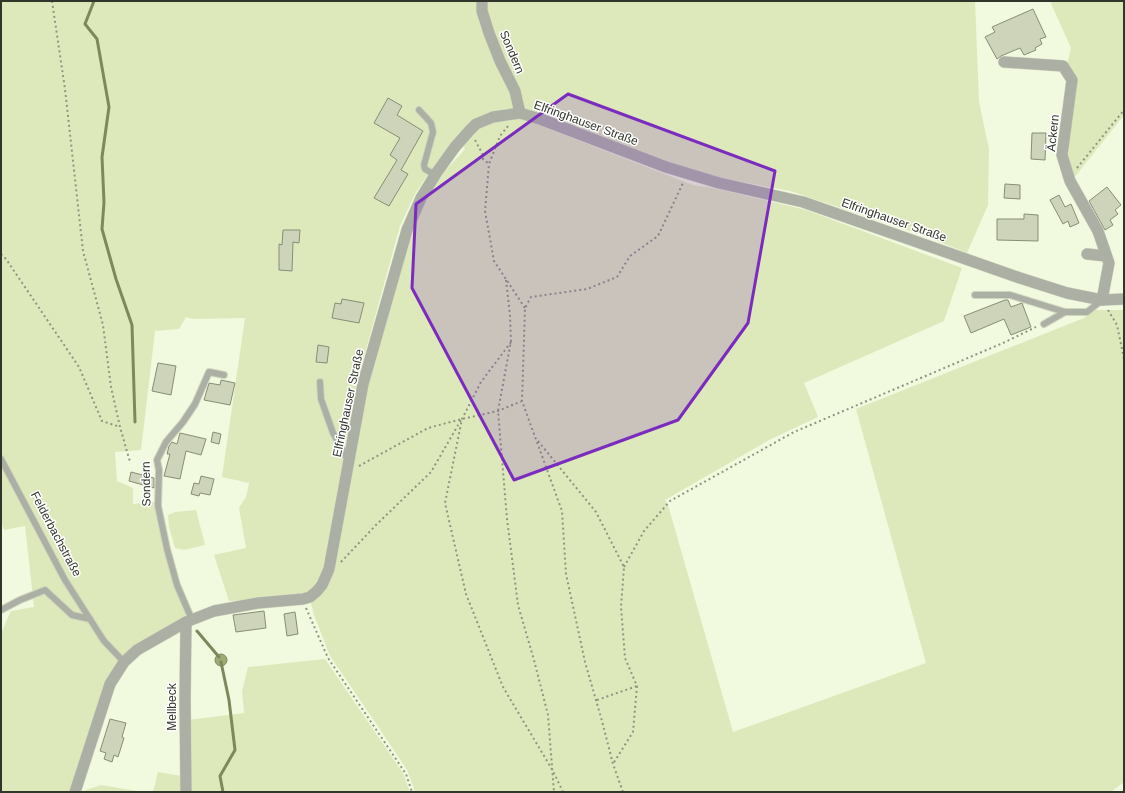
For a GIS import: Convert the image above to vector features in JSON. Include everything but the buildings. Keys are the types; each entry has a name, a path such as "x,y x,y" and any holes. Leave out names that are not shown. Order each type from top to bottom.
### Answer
{"street":[{"name":"Sondern","path":"482,1 482,11 489,33 500,61 515,91 520,113"},
{"name":"Äckern","path":"1004,62 1063,66 1072,80 1062,155 1069,178 1098,231 1109,263 1102,300"},
{"name":"Elfringhauser Straße","path":"191,620 232,607 303,599 310,597 322,584 329,569 363,384 407,230 421,198 435,175 455,147 470,130 484,120 493,117 520,113 540,119 666,168 803,202 1067,293 1102,300 1124,299"},
{"path":"1087,254 1106,256"},
{"path":"75,792 110,684 124,662 136,650 191,620"},
{"name":"Mellbeck","path":"186,792 185,699 191,620"}],"lane":[{"path":"419,110 431,122 433,132 424,165 425,168 435,175"},
{"path":"975,295 1010,295 1065,312 1087,312 1102,300"},
{"path":"1044,324 1065,312"},
{"name":"Sondern","path":"191,620 177,585 158,506 159,470 157,460 166,442 183,422 195,404 208,372 224,375"},
{"path":"320,382 321,399 333,433 348,467"},
{"name":"Felderbachstraße","path":"1,459 65,580 104,641 124,662"},
{"path":"1,610 20,600 45,590 72,615 90,619"}],"path":[{"path":"52,1 65,89 83,251 103,325 111,386 120,427 130,462"},
{"path":"1069,178 1124,110"},
{"path":"520,113 500,136 489,164 486,211 494,261 525,308"},
{"path":"470,130 483,155 483,159 489,164"},
{"path":"623,792 613,764 585,662 566,574 562,511 522,401 525,308 531,297 587,289 617,277 630,256 658,236 687,174"},
{"path":"1,254 79,367 102,421 120,427"},
{"path":"506,280 511,341 498,411 507,520 518,605 548,715 554,792"},
{"path":"1102,300 1117,325 1124,359"},
{"path":"613,764 633,732 637,686 626,658 621,608 624,567 644,531 670,500 794,432 1044,324"},
{"path":"329,569 344,561 376,525 431,472 462,419 481,382 511,341"},
{"path":"348,467 428,428 498,411 522,401"},
{"path":"462,419 445,503 466,594 503,687 553,771 563,792"},
{"path":"536,438 596,512 624,567"},
{"path":"303,599 328,658 406,774 412,792"},
{"path":"596,700 637,686"}],"highlighted area":[{"path":"568,94 775,171 748,323 678,420 514,480 412,288 416,204"}],"shaded area":[{"path":"1,1 975,1 979,102 989,149 988,205 967,253 922,235 790,191 692,171 574,126 521,118 693,185 713,188 806,210 962,268 944,321 804,383 818,417 769,440 665,500 668,505 733,732 926,663 856,409 1084,318 1092,310 1124,310 1124,782 1111,792 415,792 407,770 330,656 314,615 311,603 318,596 367,385 411,230 425,202 445,171 465,149 458,139 433,167 415,194 400,226 362,364 325,565 319,582 312,590 295,597 229,601 214,555 246,548 239,508 246,497 249,483 222,477 245,318 192,319 186,317 179,329 155,331 141,450 115,452 117,481 133,488 133,504 155,502 164,548 185,611 186,619 142,643 121,657 107,641 67,580 1,453"},
{"path":"1050,1 1124,1 1124,115 1073,179 1068,155 1075,82 1067,65 1071,48"},
{"path":"1,466 64,582 119,661 75,781 69,792 2,792 1,633 11,611 34,607 25,526 4,530 1,520"},
{"path":"196,510 205,545 184,550 175,548 169,527 168,515 175,512"},
{"path":"223,654 226,655 226,665 219,666 216,665 215,658 216,655"},
{"path":"325,659 403,773 410,792 189,792 188,720 244,713 242,691 248,667"},
{"path":"158,772 182,776 182,792 153,792"},
{"path":"101,785 143,792 80,792"}],"waterway":[{"path":"94,1 85,24 97,39 109,107 102,157 104,202 102,229 116,279 132,325 135,422"},
{"path":"197,631 219,657"},
{"path":"221,662 229,700 235,750 220,776 223,792"}]}
